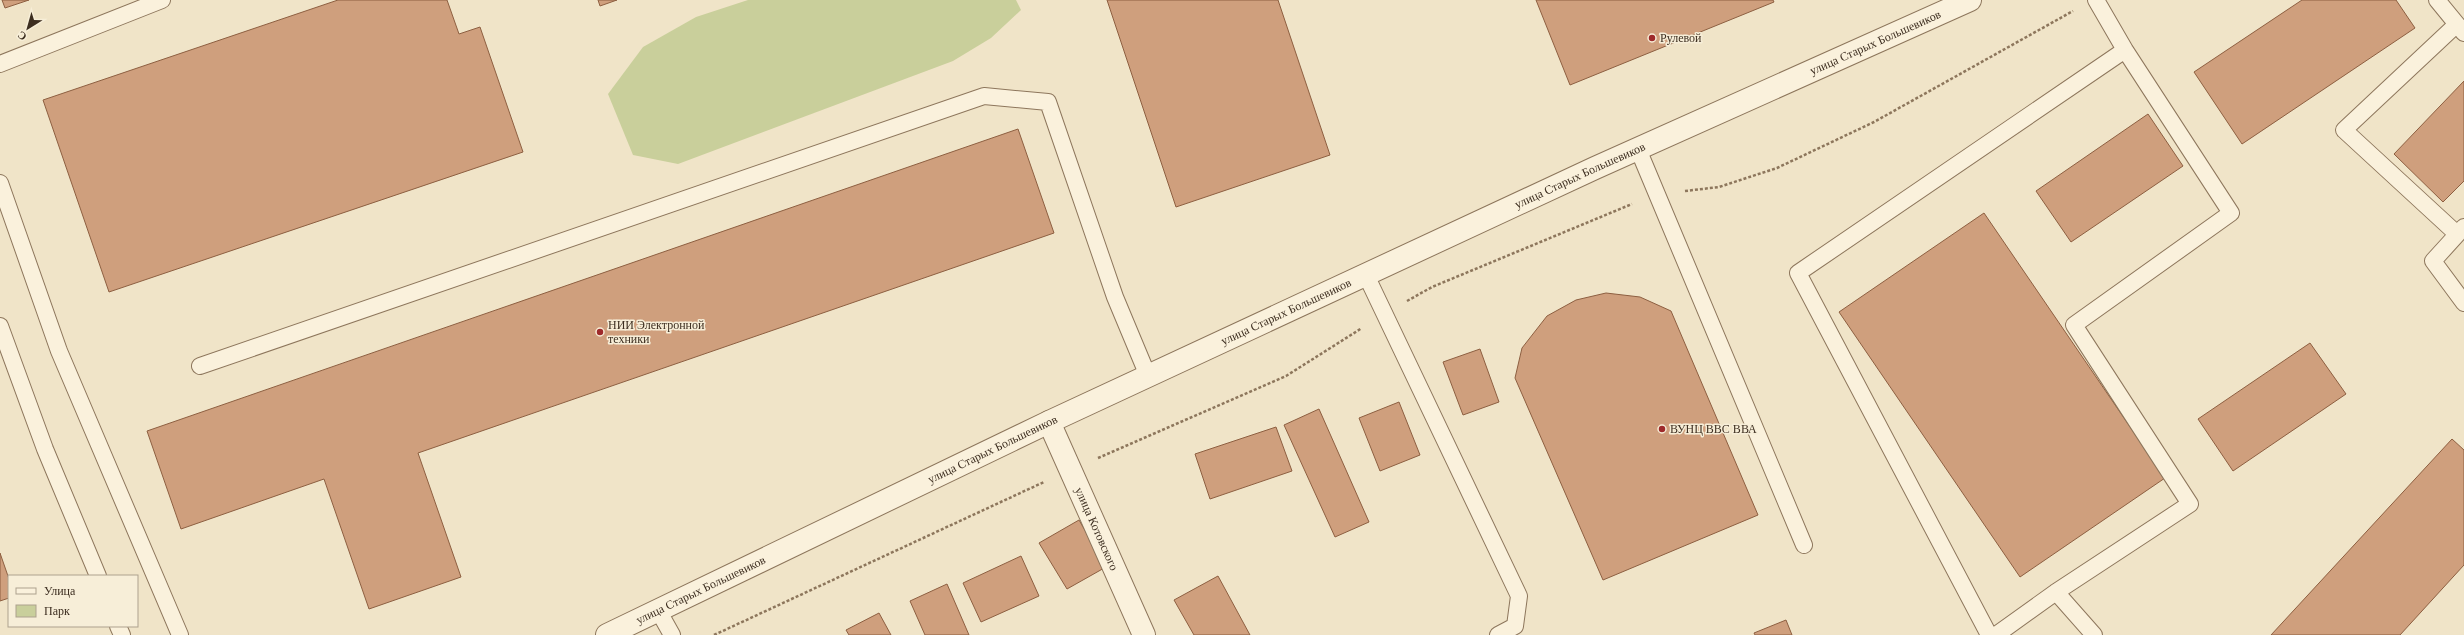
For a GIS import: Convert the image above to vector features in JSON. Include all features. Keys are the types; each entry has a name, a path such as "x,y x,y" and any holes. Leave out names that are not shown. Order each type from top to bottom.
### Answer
{"street":[{"name":"улица Старых Большевиков","path":"607,635 1049,422 1638,149 1970,0"},
{"name":"улица Котовского","path":"1049,422 1144,635"}],"lane":[{"path":"0,64 162,0"},
{"path":"1996,635 2056,592 2190,504 2074,325 2232,213 2125,50 2096,0"},
{"path":"2437,0 2460,29 2344,130 2461,230 2433,261 2464,303"},
{"path":"1989,635 1798,273 2125,50"},
{"path":"200,366 984,96 1048,102 1115,297 1148,376"},
{"path":"1638,149 1804,545"},
{"path":"0,183 59,351 180,635"},
{"path":"1366,275 1519,596 1515,626 1498,635"},
{"path":"0,326 45,449 98,575"},
{"path":"2056,592 2094,635"},
{"path":"658,610 672,635"}],"green space":[{"path":"748,0 1016,0 1021,10 991,38 953,61 678,164 633,155 608,94 643,47 696,17"}],"building":[{"path":"2,0 29,0 5,8"},
{"path":"338,0 447,0 459,34 480,27 523,152 109,292 43,100"},
{"path":"598,0 617,0 600,6"},
{"path":"1107,0 1278,0 1330,155 1176,207"},
{"path":"1536,0 1773,0 1774,2 1570,85"},
{"path":"2302,0 2396,0 2415,28 2242,144 2194,72"},
{"path":"2464,81 2464,181 2443,202 2394,154"},
{"path":"2148,114 2183,166 2071,242 2036,191"},
{"name":"НИИ Электронной техники","path":"1018,129 1054,233 418,453 461,577 369,609 324,479 181,529 147,431"},
{"path":"1984,213 2165,478 2020,577 1839,312"},
{"path":"1606,293 1640,297 1671,311 1758,515 1603,580 1515,378 1522,348 1547,316 1576,300"},
{"path":"2310,343 2346,394 2233,471 2198,419"},
{"path":"1480,349 1499,402 1463,415 1443,362"},
{"path":"1399,402 1420,455 1380,471 1359,418"},
{"path":"1319,409 1369,522 1335,537 1284,425"},
{"path":"1276,427 1292,471 1210,499 1195,454"},
{"path":"2452,439 2464,450 2464,565 2400,635 2271,635"},
{"path":"1079,520 1106,567 1067,589 1039,543"},
{"path":"0,553 8,576 8,598 0,601"},
{"path":"1021,556 1039,596 981,622 963,583"},
{"path":"1218,576 1250,635 1194,635 1174,600"},
{"path":"947,584 969,635 925,635 910,601"},
{"path":"879,613 891,635 849,635 846,630"},
{"path":"1786,620 1792,635 1755,635 1754,633"}],"place":[{"name":"Рулевой","path":"1652,38"},
{"name":"НИИ Электронной техники","path":"600,332"},
{"name":"ВУНЦ ВВС ВВА","path":"1662,429"}]}
